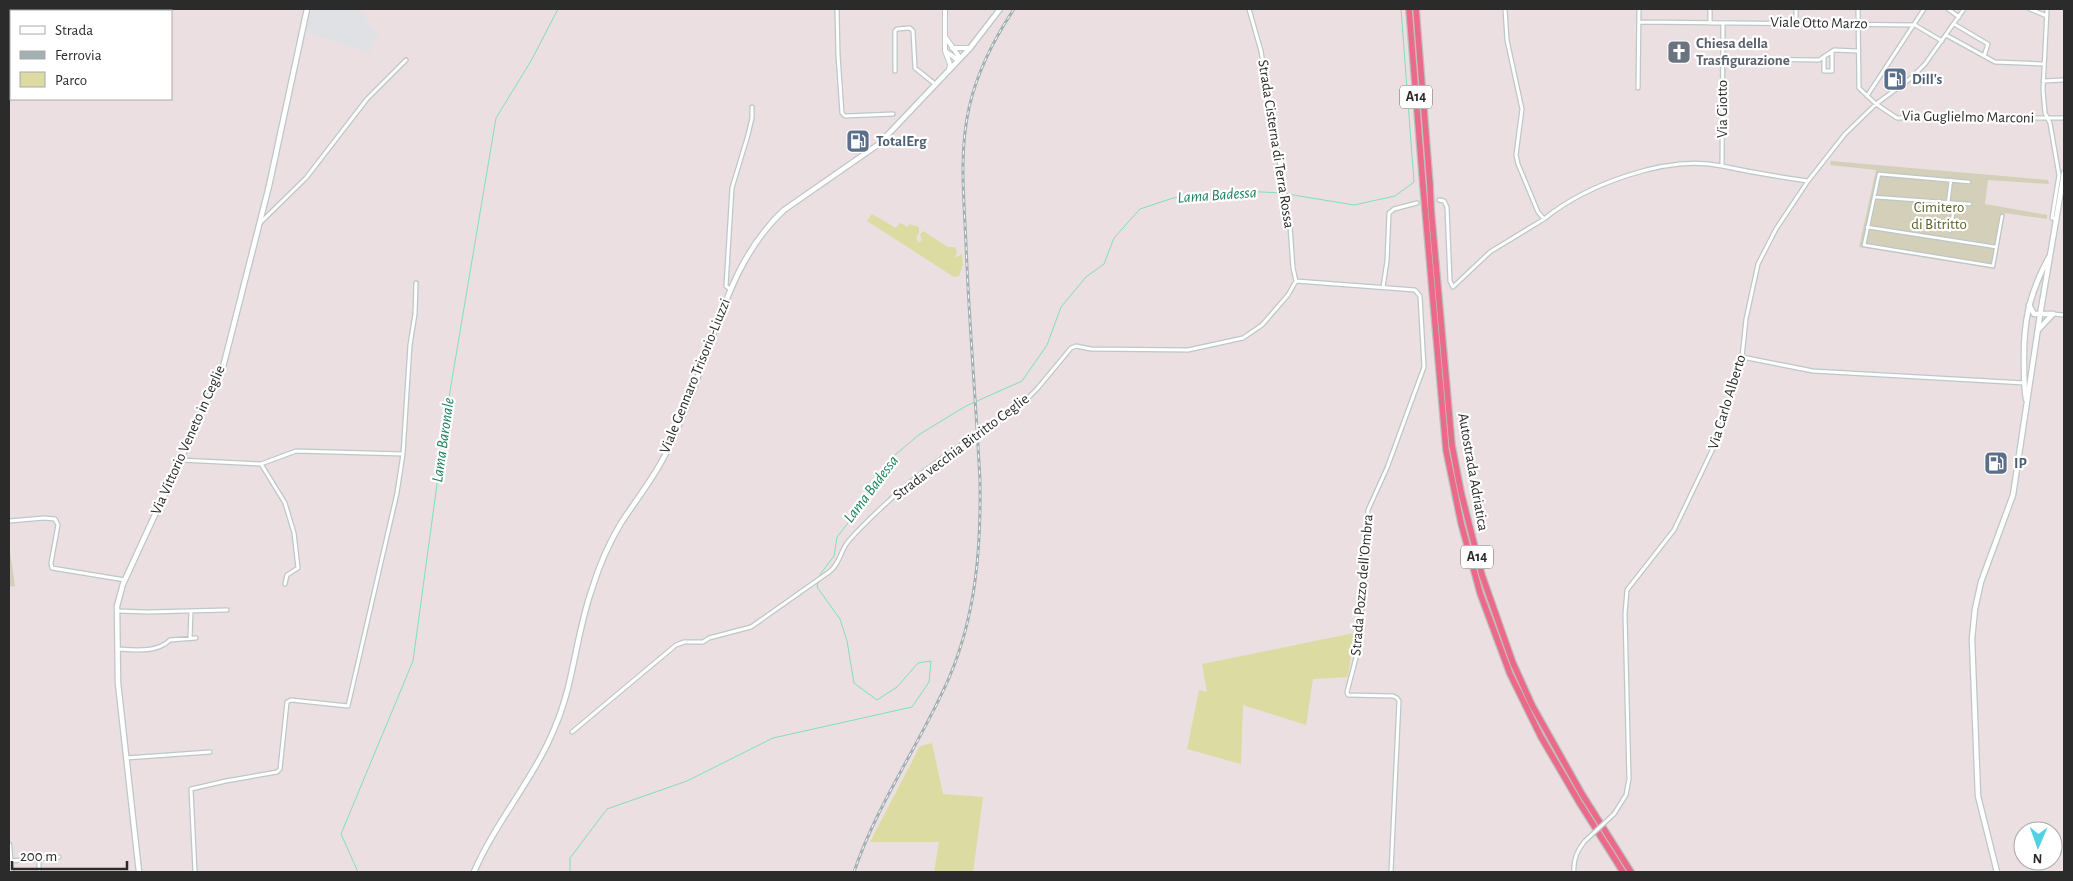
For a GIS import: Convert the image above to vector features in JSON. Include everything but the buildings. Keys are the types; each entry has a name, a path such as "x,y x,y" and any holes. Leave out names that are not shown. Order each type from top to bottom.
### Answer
{"highway":[{"name":"Autostrada Adriatica","path":"1409,9 1426,185 1446,450 1461,523 1480,593 1510,674 1541,737 1578,802 1623,872"},
{"name":"Autostrada Adriatica","path":"1416,9 1426,185"},
{"name":"Autostrada Adriatica","path":"1428,209 1452,445 1461,492 1482,575 1513,663 1532,705 1582,794 1631,872"}],"main road":[{"name":"Via Vittorio Veneto in Ceglie","path":"139,872 118,683 116,649 119,596 223,367 277,150 308,9"},
{"name":"Viale Gennaro Trisorio-Liuzzi","path":"474,872 487,844 542,754 555,728 564,703 595,578 620,525 649,483 665,454 691,395 730,289 755,243 771,222 802,196 879,144 970,48 1000,9"},
{"path":"2027,383 2051,254 2062,175"},
{"path":"1997,872 1978,796 1972,638 1974,609 1980,586 2013,495 2027,404 2023,339 2029,304 2041,272 2051,254"},
{"path":"2029,304 2034,314 2053,314"},
{"path":"2041,309 2053,314"},
{"path":"2038,331 2053,314"},
{"path":"9,845 11,872"}],"street":[{"path":"837,9 842,113 846,116 893,114"},
{"path":"945,9 945,51 950,64 949,70"},
{"name":"Strada Cisterna di Terra Rossa","path":"1249,9 1261,50 1290,226 1293,268 1296,281"},
{"path":"1506,9 1507,40 1522,109 1516,155 1538,212 1544,219"},
{"path":"1638,88 1639,9"},
{"path":"1710,9 1710,23"},
{"path":"1796,9 1796,23"},
{"path":"1858,9 1858,88 1866,96 1924,9"},
{"path":"1948,9 1959,17"},
{"name":"Via Carlo Alberto","path":"1574,872 1578,849 1614,814 1626,795 1629,779 1625,614 1627,590 1674,530 1702,476 1719,436 1742,357 1746,319 1758,264 1776,229 1808,181 1845,134 1876,104 1911,78 1942,41 1964,9"},
{"path":"2030,9 2047,16"},
{"path":"2047,9 2043,81 2047,118 2050,123 2062,175"},
{"name":"Viale Otto Marzo","path":"1639,22 1914,25"},
{"name":"Via Giotto","path":"1722,166 1723,23"},
{"path":"1954,24 1988,44 1984,56"},
{"path":"1914,25 1942,41"},
{"path":"895,71 895,32 897,29 910,28 912,31 915,68 935,84"},
{"path":"1946,34 1995,62 2044,64"},
{"path":"946,37 958,54 959,59"},
{"path":"952,48 970,48"},
{"path":"945,51 959,59"},
{"path":"1722,59 1818,60 1832,52 1858,51"},
{"path":"1824,57 1824,71 1832,71 1832,52"},
{"path":"258,224 306,178 367,99 406,60"},
{"path":"2043,81 2064,80"},
{"name":"Via Guglielmo Marconi","path":"1866,96 1898,118 2064,118"},
{"path":"730,289 726,286 732,192 751,126 752,107"},
{"path":"1439,200 1444,201 1447,207 1450,281 1453,287 1490,252 1582,193 1656,167 1679,164 1722,166 1746,172 1808,181"},
{"path":"1969,182 1879,174 1864,245 1993,266 2002,216"},
{"path":"1948,203 1951,180"},
{"path":"1874,197 1970,204"},
{"path":"1383,287 1387,261 1390,213 1394,209 1417,203"},
{"path":"1950,231 1955,203"},
{"path":"1868,227 1996,247"},
{"name":"Strada Pozzo dell'Ombra","path":"1296,281 1415,290 1420,296 1425,361 1417,390 1368,510 1365,543 1367,562 1357,654 1347,692 1348,695 1393,696 1399,701 1391,872"},
{"name":"Strada vecchia Bitritto Ceglie","path":"572,732 676,645 684,642 703,642 710,638 751,627 829,572 837,565 843,549 850,540 894,496 928,469 1024,402 1071,348 1076,346 1091,349 1188,350 1243,338 1262,325 1288,295 1296,281"},
{"path":"195,872 191,789 277,772 280,769 287,702 291,700 348,706 397,493 403,454 416,283"},
{"path":"2053,314 2064,314"},
{"path":"1742,357 1814,371 2027,383"},
{"path":"180,460 261,464 296,451 403,454"},
{"path":"261,464 285,503 294,533 298,568 287,575 285,584"},
{"path":"9,521 55,519 58,525 51,563 52,568 125,580"},
{"path":"117,611 227,610"},
{"path":"190,611 190,638"},
{"path":"116,649 132,650 162,647 170,640 196,638"},
{"path":"125,758 210,752"},
{"path":"10,861 59,857"},
{"path":"39,858 39,872"}],"shaded area":[{"path":"312,9 358,9 378,35 368,53 306,32"}],"green space":[{"name":"Cimitero di Bitritto","path":"1831,161 2048,180 2049,184 1988,180 1985,204 2047,215 2047,219 2005,213 1995,269 1859,247 1876,170 1830,165"},
{"path":"872,214 896,228 900,223 908,227 909,224 919,227 919,233 916,237 918,243 922,240 920,235 923,231 948,247 955,247 957,252 955,258 962,254 963,265 959,276 954,277 867,221"},
{"path":"9,553 15,586 9,587"},
{"path":"1354,633 1348,677 1313,679 1306,725 1243,705 1241,764 1187,749 1199,690 1207,692 1202,664"},
{"path":"932,743 943,794 983,797 973,872 934,872 939,842 870,842 920,746"}],"waterway":[{"name":"Lama Baronale","path":"358,872 341,834 413,661 448,403 496,118 531,61 558,9"},
{"name":"Lama Badessa","path":"819,578 834,556 837,537 855,514 890,459 920,434 966,406 1022,381 1047,345 1061,307 1086,277 1104,264 1114,238 1140,209 1173,198 1243,191 1281,193 1354,205 1395,196 1414,182 1401,9"},
{"name":"Lama Badessa","path":"570,872 570,858 607,809 687,781 773,738 912,707 929,682 931,661 918,663 897,687 877,700 854,683 847,641 840,619 817,587 818,582"}],"railway":[{"path":"854,872 874,822 949,678 958,654 971,606 978,557 980,481 964,210 964,142 972,95 981,69 993,44 1014,9"}],"place":[{"name":"Chiesa della Trasfigurazione","path":"1679,52"},
{"name":"Dill's","path":"1895,79"},
{"name":"TotalErg","path":"858,141"},
{"name":"IP","path":"1996,463"}]}
